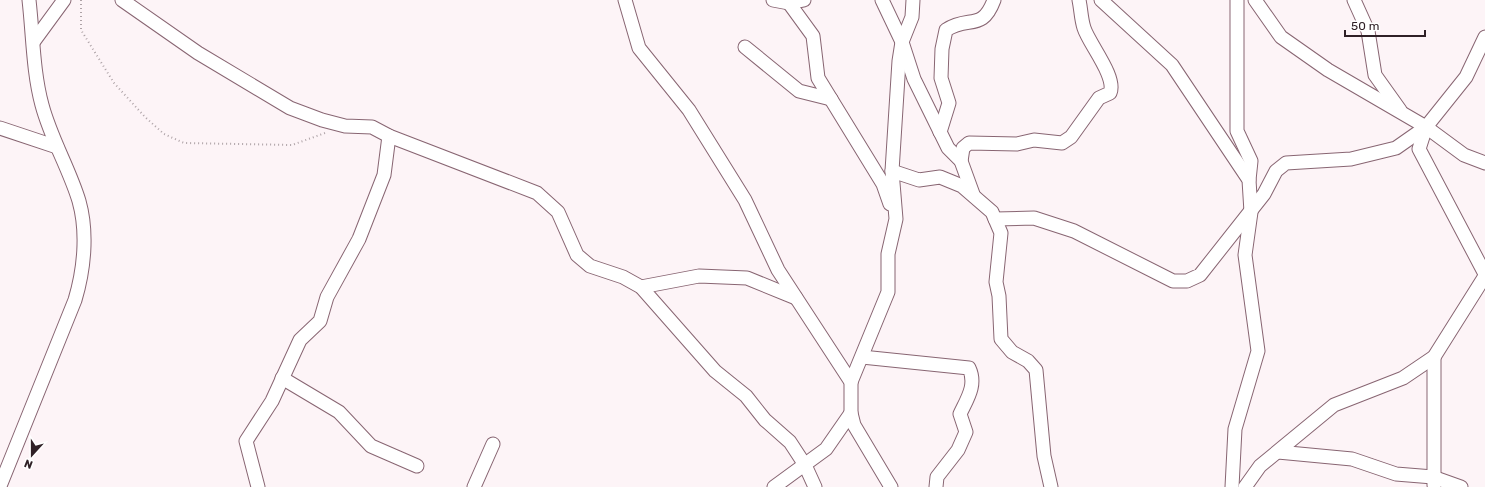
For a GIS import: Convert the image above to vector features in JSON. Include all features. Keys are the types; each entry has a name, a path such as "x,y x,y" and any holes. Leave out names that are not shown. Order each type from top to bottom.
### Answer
{"street":[{"path":"0,486 62,335 81,280 83,229 79,202 42,104 29,0"},
{"path":"34,41 64,0"},
{"path":"122,0 198,53 290,108 322,120 345,126 372,127 389,136 537,193 558,212 577,256 590,266 623,277 641,287 715,370 746,396 765,420 790,442 815,487"},
{"path":"625,0 639,48 689,110 745,200 778,270 851,382"},
{"path":"773,0 789,3 804,0"},
{"path":"882,0 902,42 914,79 948,148 961,161 973,196"},
{"path":"891,487 854,425 851,413 851,382 888,292 888,254 896,219 892,171 899,61 902,42 912,17 913,0"},
{"path":"940,132 949,103 941,78 942,49 946,30 955,24 980,21 989,13 994,0"},
{"path":"961,161 963,148 969,142 1017,144 1034,140 1062,143 1071,137 1099,98 1110,93 1112,90 1109,77 1084,28 1079,0"},
{"path":"1101,0 1172,65 1249,180"},
{"path":"1232,487 1235,429 1258,351 1245,255 1251,212 1249,180 1251,161 1237,131 1237,0"},
{"path":"1255,0 1281,37 1328,70 1426,127 1464,155 1485,163"},
{"path":"1354,0 1368,31 1375,75 1402,113"},
{"path":"789,3 813,36 818,78 883,184 896,219"},
{"path":"995,219 1034,218 1074,231 1172,281 1186,281 1200,275 1251,212 1264,194 1276,171 1286,162 1351,159 1396,148 1426,127 1466,77 1485,37"},
{"path":"745,47 799,91 831,99"},
{"path":"1245,487 1260,466 1334,405 1403,378 1434,357 1485,275 1419,149 1426,127"},
{"path":"0,128 57,147"},
{"path":"258,487 246,441 272,401 300,340 320,321 327,297 359,239 384,176 389,136"},
{"path":"892,171 919,180 940,177 962,186 992,212 1001,233 996,282 999,296 1001,339 1012,352 1028,361 1036,370 1044,456 1051,487"},
{"path":"641,287 699,276 747,278 796,298"},
{"path":"862,357 969,368 972,374 972,388 960,414 966,432 958,450 937,477 936,487"},
{"path":"1433,482 1434,357"},
{"path":"282,378 340,412 371,446 417,466"},
{"path":"774,487 826,449 851,413"},
{"path":"474,487 493,444"},
{"path":"1278,452 1352,458 1396,474 1461,487"}],"path":[{"path":"81,0 81,30 114,83 145,117 164,134 184,143 292,145 345,126"}]}
